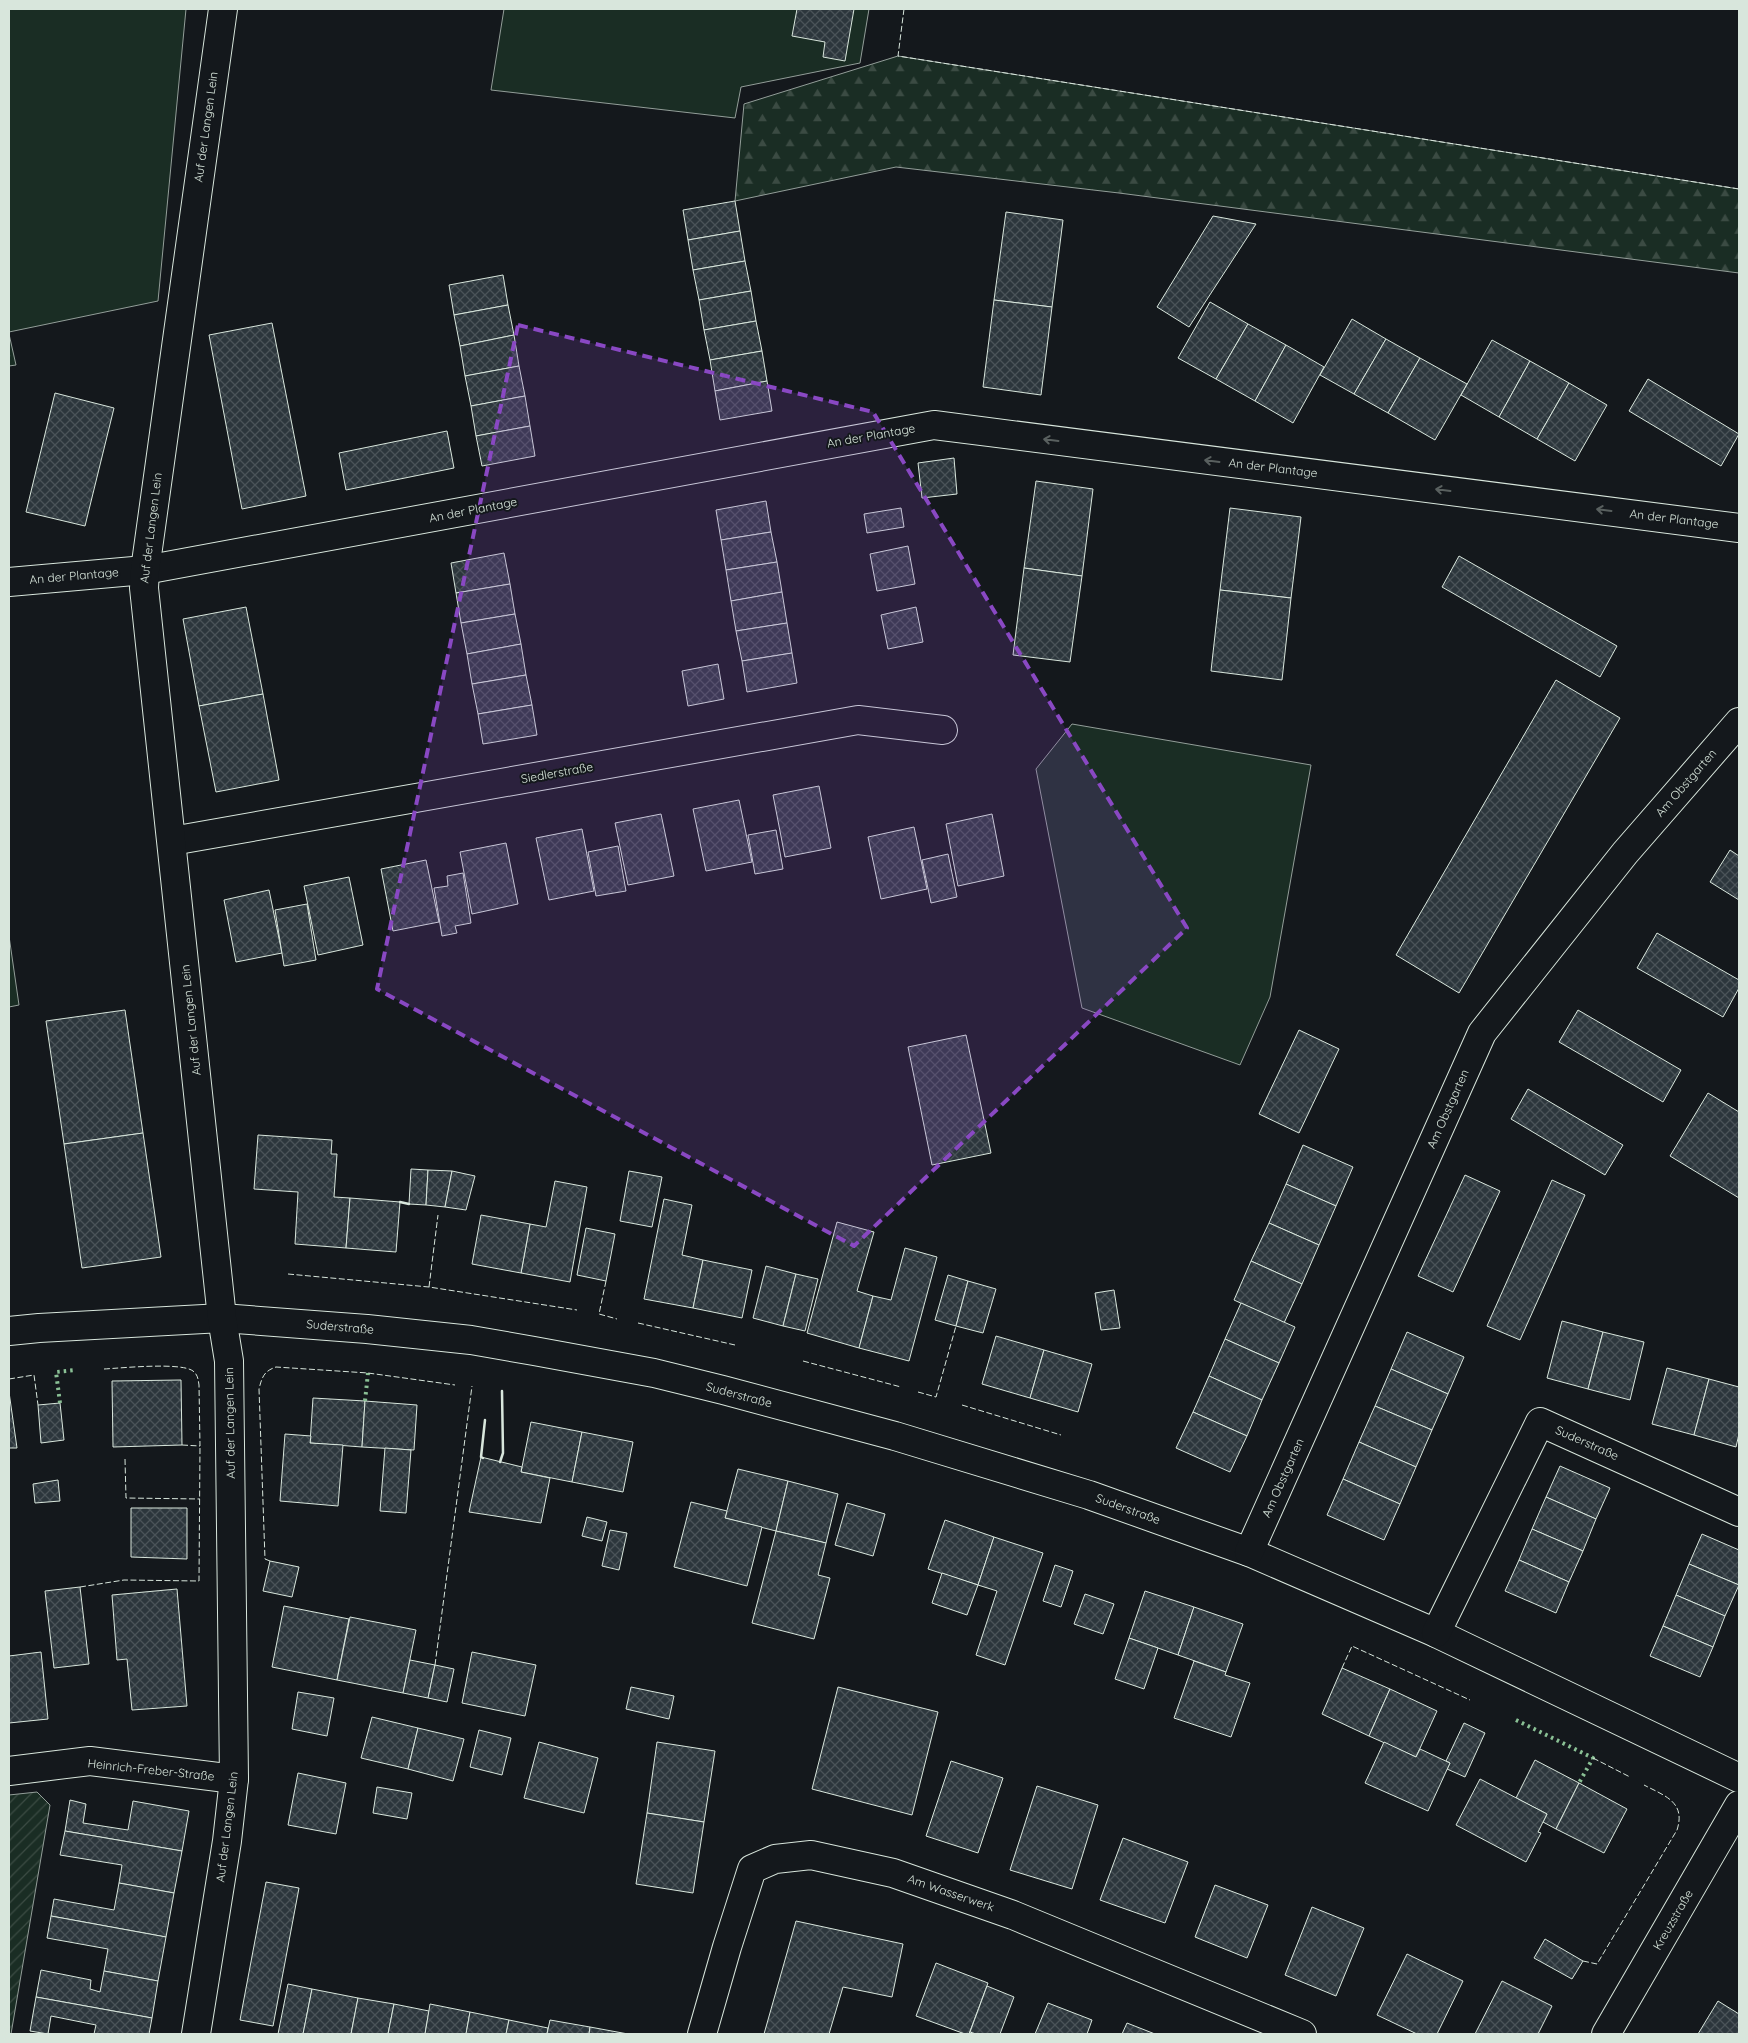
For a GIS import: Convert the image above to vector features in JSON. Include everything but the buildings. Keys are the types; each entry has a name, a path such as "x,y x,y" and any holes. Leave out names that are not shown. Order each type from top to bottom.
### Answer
{"street":[{"name":"Auf der Langen Lein","path":"196,2034 227,1841 234,1779 230,1362 222,1318 144,588 222,9"},
{"name":"An der Plantage","path":"9,582 145,570 934,425 1739,528"},
{"name":"Siedlerstraße","path":"172,841 858,720 944,730"},
{"name":"Am Obstgarten","path":"1249,1552 1482,1033 1625,853 1739,722"},
{"name":"Suderstraße","path":"9,1331 222,1318 366,1329 471,1340 654,1373 941,1450 1089,1495 1249,1552 1436,1634 1739,1778"},
{"name":"Suderstraße","path":"1436,1634 1540,1422 1739,1512"},
{"name":"Heinrich-Freber-Straße","path":"9,1770 90,1761 234,1779"},
{"name":"Kreuzstraße","path":"1606,2034 1739,1805"},
{"name":"Am Wasserwerk","path":"702,2034 752,1869 775,1859 811,1855 893,1873 1013,1914 1302,2034"}],"highlighted area":[{"path":"518,325 873,412 1187,928 854,1246 377,989"}],"green space":[{"path":"9,9 186,9 158,301 9,332"},
{"path":"504,9 869,9 860,63 741,87 735,118 491,90"},
{"path":"898,56 1739,189 1739,273 1119,193 896,167 735,201 744,104"},
{"path":"9,334 16,365 9,366"},
{"path":"1072,724 1311,765 1270,997 1240,1065 1082,1008 1036,769"},
{"path":"9,936 19,1005 9,1007"},
{"path":"37,1792 50,1805 11,2034 9,2034 9,1795"}],"hedge":[{"path":"60,1403 56,1372 76,1370"},
{"path":"365,1401 368,1373"},
{"path":"1516,1720 1593,1758 1579,1783"}],"fence":[{"path":"904,9 898,56 1739,189"},
{"path":"429,1287 438,1215"},
{"path":"288,1274 429,1287 577,1310"},
{"path":"606,1281 599,1314 617,1319"},
{"path":"638,1323 735,1345"},
{"path":"918,1392 936,1397 956,1326"},
{"path":"803,1361 901,1387"},
{"path":"104,1369 164,1366 186,1368 193,1371 198,1377 199,1385 200,1446 182,1445"},
{"path":"270,1561 265,1559 259,1389 266,1373 276,1367 368,1373 455,1385"},
{"path":"9,1379 34,1375 38,1405"},
{"path":"435,1665 472,1386"},
{"path":"962,1405 1061,1435"},
{"path":"80,1587 124,1580 199,1581 200,1446"},
{"path":"125,1459 126,1498 200,1499"},
{"path":"1342,1668 1352,1646 1470,1700"},
{"path":"1593,1758 1630,1777"},
{"path":"1583,1961 1597,1964 1677,1830 1679,1813 1676,1806 1666,1797 1644,1785"}],"wall":[{"path":"400,1202 409,1204"},
{"path":"500,1462 503,1453 502,1391"},
{"path":"483,1458 481,1457 485,1420"}]}
